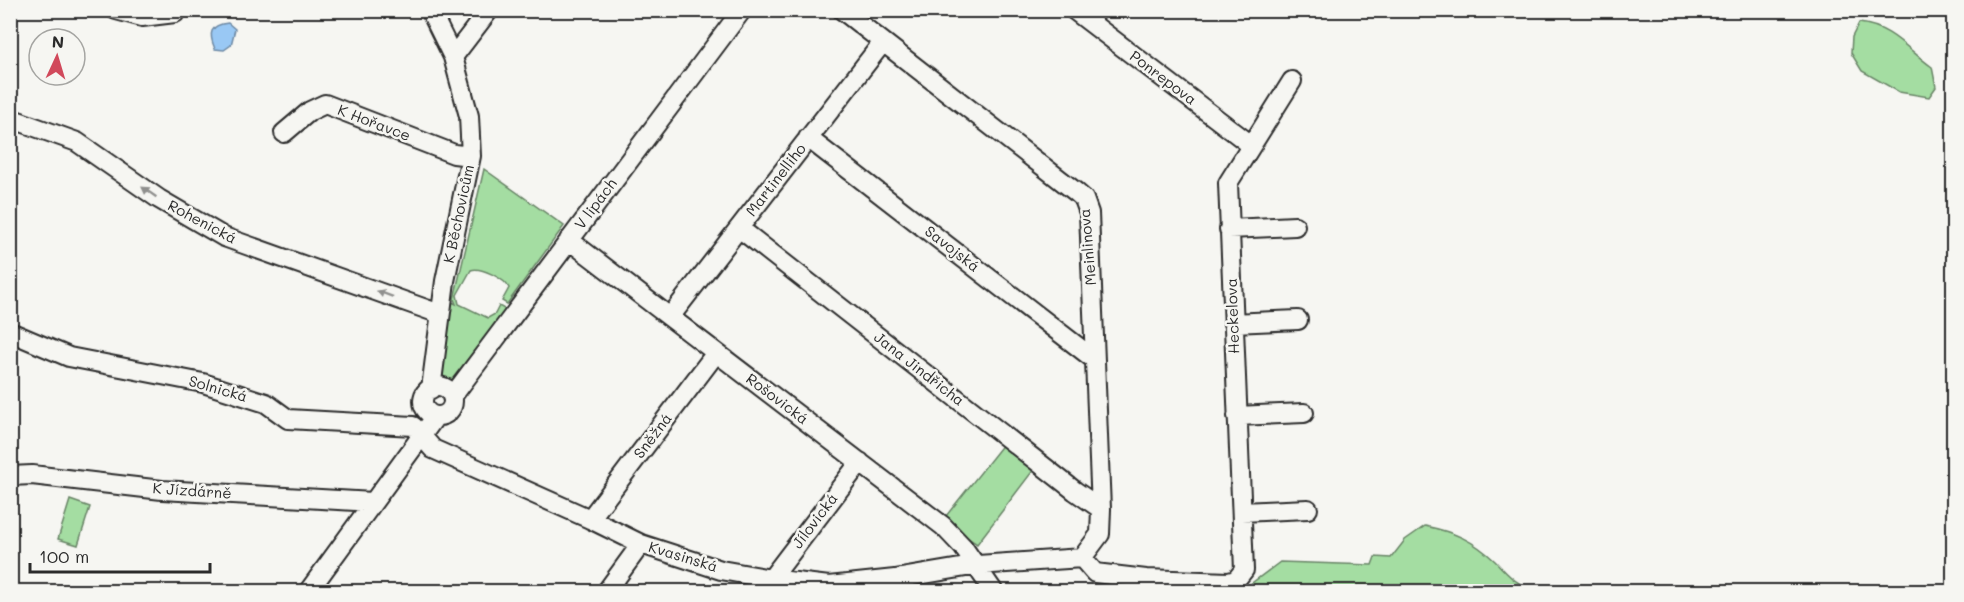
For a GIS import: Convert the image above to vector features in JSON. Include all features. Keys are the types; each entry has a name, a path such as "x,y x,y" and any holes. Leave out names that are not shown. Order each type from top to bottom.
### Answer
{"street":[{"path":"116,10 142,17 175,13 177,10"},
{"name":"K Běchovicům","path":"428,424 423,399 431,389 440,314 471,156 469,116 453,57 430,10"},
{"path":"453,57 489,10"},
{"name":"V lipách","path":"428,424 450,409 452,397 742,10"},
{"name":"Meinlinova","path":"842,10 1084,199 1089,213 1101,509 1100,534 1082,558"},
{"name":"Ponrepova","path":"1074,10 1251,145"},
{"name":"Martinelliho","path":"670,318 883,42"},
{"name":"Heckelova","path":"1082,558 1095,573 1146,579 1229,582 1236,580 1244,570 1228,183 1292,81"},
{"name":"K Hořavce","path":"284,133 310,111 325,104 454,154 471,156"},
{"name":"Rohenická","path":"10,118 76,142 159,199 224,237 440,314"},
{"name":"Savojská","path":"808,138 1095,360"},
{"path":"1229,229 1295,226"},
{"name":"Jana Jindřicha","path":"739,228 1101,509"},
{"name":"Rošovická","path":"569,240 948,530 978,566 994,591"},
{"path":"1233,323 1298,320"},
{"name":"Solnická","path":"10,332 69,357 202,383 266,403 288,419 413,426 428,424"},
{"name":"Sněžná","path":"590,519 716,353"},
{"path":"431,389 443,388 452,397"},
{"path":"1237,416 1304,413"},
{"path":"308,591 428,424"},
{"name":"Kvasinská","path":"428,424 433,449 641,544 721,570 829,589 978,566 1082,558"},
{"name":"Jílovická","path":"771,579 860,462"},
{"name":"K Jízdárně","path":"10,476 32,475 162,490 374,502"},
{"path":"1242,512 1308,509"},
{"path":"606,591 641,544"}],"green space":[{"path":"1859,23 1890,34 1932,67 1936,87 1929,97 1899,92 1862,71 1851,53 1852,37"},
{"path":"484,169 564,226 507,304 502,301 509,288 507,284 486,272 471,270 457,295 459,304 488,318 495,314 499,306 506,310 446,387 439,383 450,301 456,304 454,299"},
{"path":"1004,443 1035,468 977,544 942,521"},
{"path":"70,500 90,507 78,545 58,539"},
{"path":"1425,526 1454,534 1471,542 1524,586 1564,591 1241,591 1280,562 1372,565 1375,557 1391,558 1405,540"}],"water":[{"path":"228,23 235,29 231,45 224,50 215,49 212,31 217,26"}],"waterway":[{"path":"1481,589 1523,587"}]}
